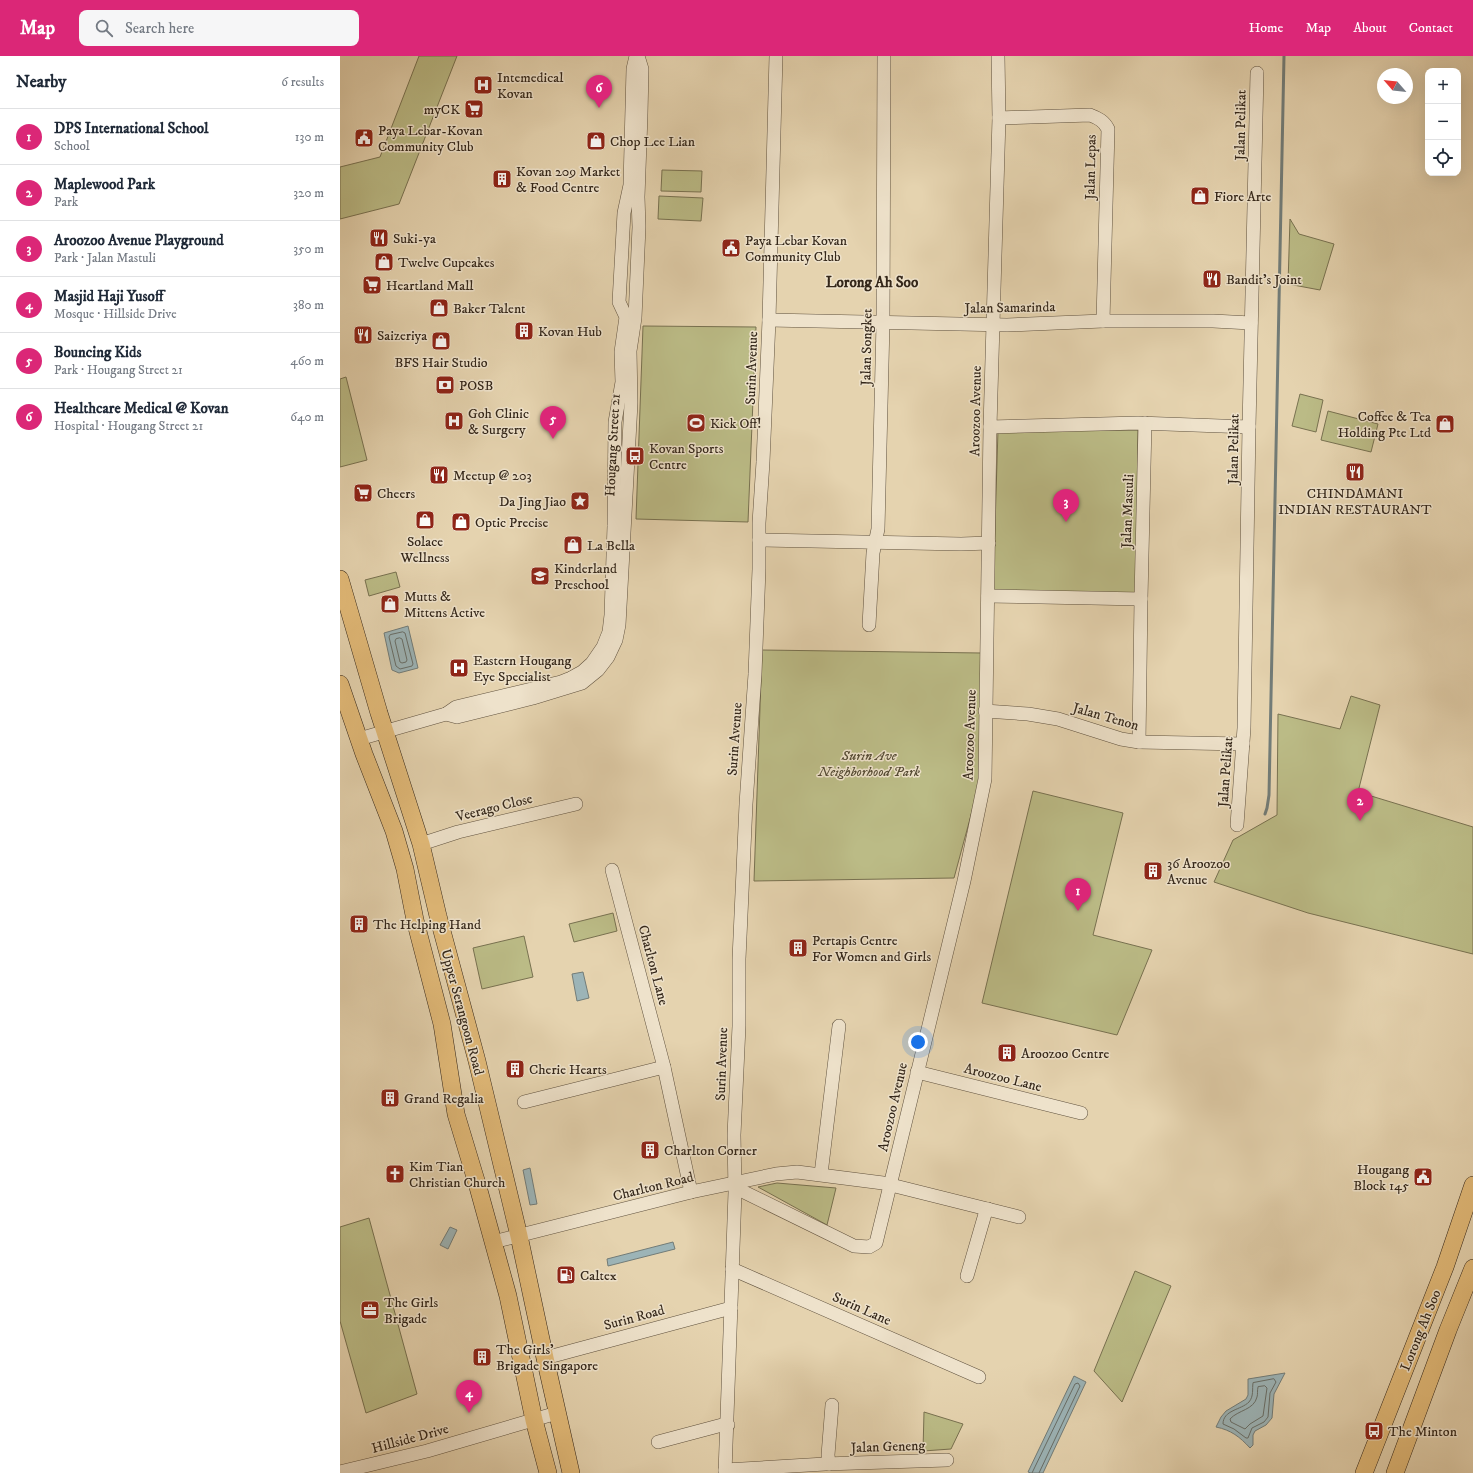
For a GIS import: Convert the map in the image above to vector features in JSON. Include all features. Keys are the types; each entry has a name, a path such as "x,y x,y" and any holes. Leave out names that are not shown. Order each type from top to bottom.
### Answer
{"main road":[{"name":"Upper Serangoon Road","path":"340,580 385,731 421,844 438,916 477,1061 519,1236 544,1358 570,1473"},
{"name":"Upper Serangoon Road","path":"340,684 394,831 405,869 442,1024 456,1114 508,1296 534,1420 548,1473"},
{"name":"Lorong Ah Soo","path":"1364,1473 1445,1267 1473,1185"},
{"name":"Lorong Ah Soo","path":"1395,1473 1448,1330 1473,1268"}],"street":[{"name":"Hougang Street 21","path":"359,739 446,714 456,707 561,682 582,672 592,663 603,647 609,632 611,615 615,422 622,382 621,352 626,316 619,302 624,213 630,185 632,69 637,56"},
{"name":"Surin Avenue","path":"725,1471 728,1425 734,1135 739,1026 740,959 746,804 759,569 769,320 776,56"},
{"name":"Jalan Songket","path":"869,624 872,560 878,529 883,322 884,56"},
{"name":"Aroozoo Avenue","path":"734,1182 744,1192 854,1246 872,1246 876,1243 916,1072 964,881 985,779 990,427 999,118 998,56"},
{"name":"Jalan Pelikat","path":"1237,825 1243,744 1257,73"},
{"name":"Jalan Lepas","path":"999,118 1090,115 1098,118 1108,129 1104,321"},
{"name":"Jalan Samarinda","path":"769,320 993,324 1104,321 1251,323"},
{"path":"990,427 1145,423 1249,427"},
{"name":"Jalan Mastuli","path":"1139,742 1145,423"},
{"path":"759,540 961,544 989,543"},
{"path":"988,596 1141,599"},
{"name":"Jalan Tenon","path":"985,711 1028,714 1058,719 1113,736 1139,742 1243,744"},
{"name":"Veerago Close","path":"421,844 458,832 576,804"},
{"name":"Charlton Lane","path":"612,870 664,1068 691,1192"},
{"path":"821,1174 828,1129 839,1026"},
{"path":"524,1102 664,1068"},
{"name":"Aroozoo Lane","path":"916,1072 1081,1113"},
{"name":"Charlton Road","path":"493,1242 734,1182 776,1174 797,1172 821,1174 890,1185 1018,1217"},
{"path":"967,1276 985,1214 988,1209"},
{"name":"Surin Lane","path":"732,1269 979,1377"},
{"name":"Surin Road","path":"544,1358 731,1308"},
{"name":"Jalan Geneng","path":"829,1464 828,1455 832,1405"},
{"name":"Hillside Drive","path":"340,1472 427,1451 557,1414"},
{"path":"658,1442 722,1425 728,1425"},
{"name":"Jalan Geneng","path":"725,1471 829,1464 947,1460"}],"green space":[{"path":"419,56 457,56 399,204 340,219 340,167 380,157"},
{"path":"662,170 702,171 701,192 661,191"},
{"path":"659,196 703,198 701,221 658,219"},
{"path":"1290,219 1299,234 1334,244 1320,290 1288,284"},
{"name":"Kick Off!","path":"643,326 756,327 748,522 636,519"},
{"path":"346,377 367,460 340,467 340,379"},
{"path":"1300,394 1323,400 1316,432 1292,426"},
{"path":"1328,411 1378,424 1371,452 1321,440"},
{"path":"998,430 1138,430 1136,593 993,591"},
{"path":"396,572 400,587 369,596 365,580"},
{"name":"Surin Ave Neighborhood Park","path":"762,650 981,653 981,778 954,878 754,881"},
{"path":"1351,696 1380,705 1358,792 1473,827 1473,954 1308,913 1214,882 1233,840 1277,815 1278,714 1340,729"},
{"path":"1033,791 1123,813 1093,935 1152,950 1117,1035 982,1003"},
{"path":"613,913 617,931 574,942 569,924"},
{"path":"524,936 533,977 482,989 473,948"},
{"path":"777,1183 836,1188 827,1225 758,1187"},
{"path":"369,1218 417,1394 366,1413 340,1321 340,1227"},
{"path":"1135,1271 1171,1286 1122,1402 1094,1371"},
{"path":"924,1412 963,1424 951,1449 923,1451"}],"water":[{"path":"408,626 418,668 399,673 392,670 384,633"},
{"path":"583,972 589,998 577,1001 572,974"},
{"path":"530,1168 537,1204 530,1205 523,1170"},
{"path":"450,1227 457,1230 448,1249 440,1245"},
{"path":"673,1242 675,1249 608,1266 607,1259"},
{"path":"1285,1373 1274,1394 1272,1418 1266,1425 1255,1431 1253,1435 1253,1445 1250,1448 1235,1434 1216,1427 1226,1411 1246,1399 1248,1395 1248,1379"},
{"path":"1074,1376 1086,1382 1043,1473 1028,1472"}],"waterway":[{"path":"1265,814 1269,795 1284,56"}],"place":[{"name":"Intemedical Kovan","path":"483,85"},
{"name":"Healthcare Medical @ Kovan","path":"599,108"},
{"name":"myCK","path":"474,109"},
{"name":"Paya Lebar-Kovan Community Club","path":"364,138"},
{"name":"Chop Lee Lian","path":"596,141"},
{"name":"Kovan 209 Market & Food Centre","path":"502,179"},
{"name":"Fiore Arte","path":"1200,196"},
{"name":"Suki-ya","path":"379,238"},
{"name":"Paya Lebar Kovan Community Club","path":"731,248"},
{"name":"Twelve Cupcakes","path":"384,262"},
{"name":"Bandit's Joint","path":"1212,279"},
{"name":"Heartland Mall","path":"372,285"},
{"name":"Baker Talent","path":"439,308"},
{"name":"Kovan Hub","path":"524,331"},
{"name":"Saizeriya","path":"363,335"},
{"name":"BFS Hair Studio","path":"441,341"},
{"name":"POSB","path":"445,385"},
{"name":"Goh Clinic & Surgery","path":"454,421"},
{"name":"Kick Off!","path":"696,423"},
{"name":"Coffee & Tea Holding Pte Ltd","path":"1445,424"},
{"name":"Bouncing Kids","path":"553,439"},
{"name":"Kovan Sports Centre","path":"635,456"},
{"name":"CHINDAMANI INDIAN RESTAURANT","path":"1355,472"},
{"name":"Meetup @ 203","path":"439,475"},
{"name":"Cheers","path":"363,493"},
{"name":"Da Jing Jiao","path":"580,501"},
{"name":"Solace Wellness","path":"425,520"},
{"name":"Optic Precise","path":"461,522"},
{"name":"Aroozoo Avenue Playground","path":"1066,522"},
{"name":"La Bella","path":"573,545"},
{"name":"Kinderland Preschool","path":"540,576"},
{"name":"Mutts & Mittens Active","path":"390,604"},
{"name":"Eastern Hougang Eye Specialist","path":"459,668"},
{"name":"Maplewood Park","path":"1360,821"},
{"name":"36 Aroozoo Avenue","path":"1153,871"},
{"name":"DPS International School","path":"1078,911"},
{"name":"The Helping Hand","path":"359,924"},
{"name":"Pertapis Centre For Women and Girls","path":"798,948"},
{"name":"Aroozoo Centre","path":"1007,1053"},
{"name":"Cherie Hearts","path":"515,1069"},
{"name":"Grand Regalia","path":"390,1098"},
{"name":"Charlton Corner","path":"650,1150"},
{"name":"Kim Tian Christian Church","path":"395,1174"},
{"name":"Hougang Block 145","path":"1423,1177"},
{"name":"Caltex","path":"566,1275"},
{"name":"The Girls Brigade","path":"370,1310"},
{"name":"The Girls' Brigade Singapore","path":"482,1357"},
{"name":"Masjid Haji Yusoff","path":"469,1413"},
{"name":"The Minton","path":"1374,1431"}],"district":[{"name":"Lorong Ah Soo","path":"872,282"}]}
